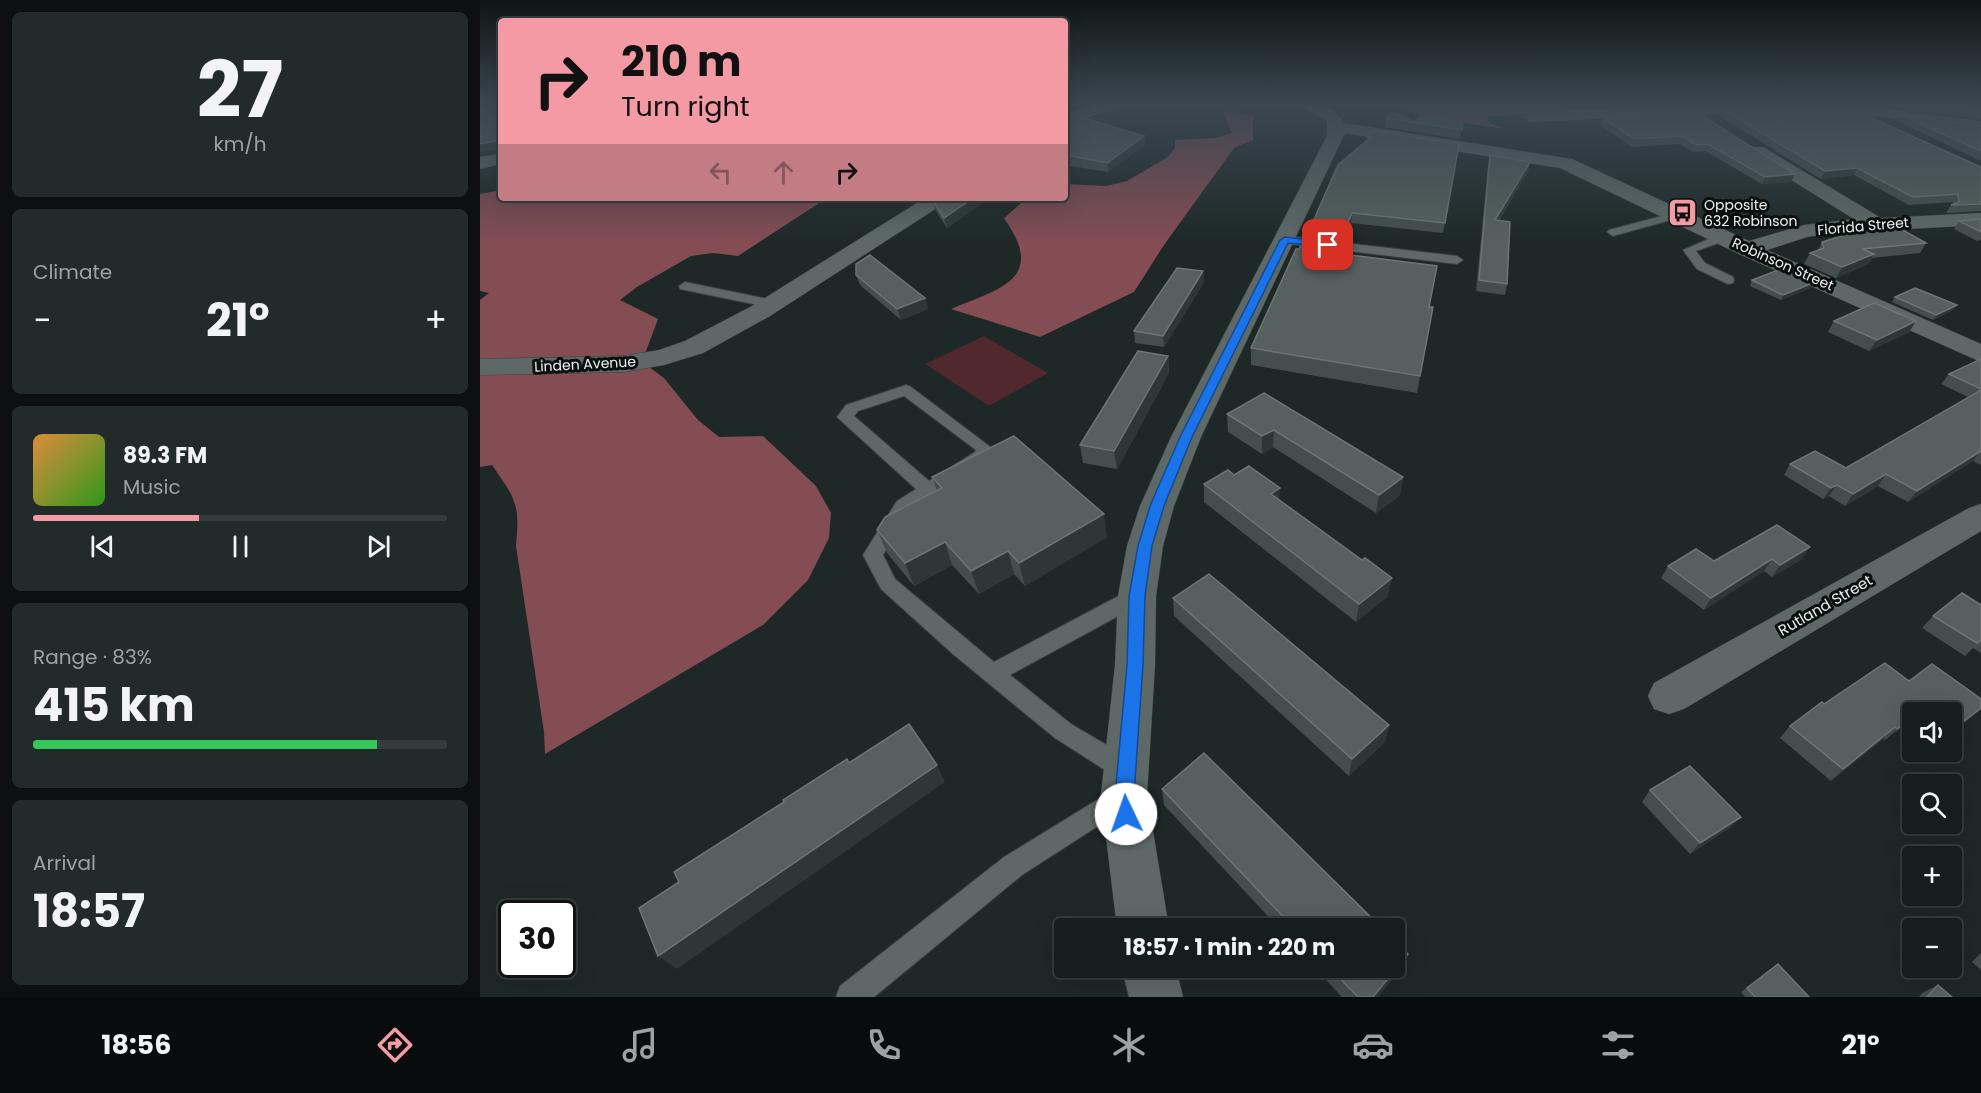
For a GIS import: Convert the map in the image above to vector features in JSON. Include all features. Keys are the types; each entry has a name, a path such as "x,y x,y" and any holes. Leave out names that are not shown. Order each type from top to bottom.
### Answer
{"street":[{"path":"1142,918 1125,783 1135,665 1137,596 1145,546 1157,506 1186,437 1285,240 1327,151"},
{"name":"Robinson Street","path":"1493,151 1555,160 1981,354"},
{"path":"1757,151 1876,224"},
{"path":"480,163 498,160"},
{"name":"Linden Avenue","path":"480,367 602,365 664,357 694,347 772,304 934,201"},
{"name":"Florida Street","path":"1747,249 1804,231 1876,224 1981,219"},
{"name":"Rutland Street","path":"1670,696 1981,516"},
{"path":"1151,978 1156,997"}],"lane":[{"path":"1613,232 1677,215"},
{"path":"1723,237 1689,250 1701,266 1728,280"},
{"path":"1285,240 1457,260"},
{"path":"685,286 772,304"},
{"path":"851,997 1013,866 1125,783 888,584 873,555 903,505 928,490 981,456 985,449 906,390 852,408 845,417 928,490"},
{"path":"993,674 1137,596"}],"shaded area":[{"path":"1173,151 1232,151 1164,245 1134,292 1040,337 951,309 1001,287 1019,268 1021,255 1016,239 1004,218 1024,201 1068,201 1068,184 1106,186 1127,181 1168,157"},
{"path":"498,191 498,201 822,201 738,256 713,253 691,256 637,287 620,300 658,319 642,362 664,378 698,420 719,437 763,436 816,486 831,513 829,538 808,580 763,625 545,754 544,732 516,546 517,520 514,502 492,465 480,467 480,300 489,293 480,291 480,194"},
{"path":"984,336 1048,373 989,406 925,364"}],"building":[{"path":"1068,151 1124,151 1107,163 1068,156"},
{"path":"1355,151 1458,151 1445,223 1352,213 1345,230 1311,226 1338,165"},
{"path":"1719,151 1757,151 1795,174 1765,177"},
{"path":"1791,151 1944,151 1981,167 1981,204 1951,205 1959,202 1958,194 1913,197 1857,168 1825,171"},
{"path":"1490,155 1530,162 1495,220 1510,222 1507,284 1479,280"},
{"path":"933,201 969,201 944,218"},
{"path":"1981,219 1981,232 1959,221"},
{"path":"1892,224 1926,243 1862,249 1874,254 1842,267 1810,253 1824,248 1822,242 1878,225"},
{"path":"1307,233 1341,237 1335,253 1437,266 1429,307 1433,307 1420,376 1251,348 1296,249 1299,249"},
{"path":"870,255 925,298 897,309 856,275 856,264"},
{"path":"1177,268 1203,271 1163,336 1134,331"},
{"path":"1781,269 1813,283 1783,295 1752,280"},
{"path":"1915,288 1957,305 1936,315 1895,297"},
{"path":"1874,303 1916,321 1877,340 1834,321"},
{"path":"1138,351 1168,356 1114,451 1080,445"},
{"path":"1981,359 1981,389 1949,374"},
{"path":"1981,390 1981,451 1917,491 1886,474 1853,494 1837,485 1831,488 1790,464 1815,451 1846,468"},
{"path":"1264,393 1403,477 1379,495 1274,430 1262,436 1227,414"},
{"path":"1014,436 1104,514 1019,563 1008,551 971,571 945,542 905,563 877,530 885,517 942,488 932,477"},
{"path":"1249,466 1280,488 1271,494 1362,560 1365,558 1392,578 1359,604 1204,484 1228,470 1234,475"},
{"path":"1777,525 1810,547 1780,565 1772,559 1711,598 1668,566 1696,549 1714,561"},
{"path":"1209,574 1389,725 1352,759 1173,598"},
{"path":"1962,593 1981,605 1981,640 1977,643 1933,616"},
{"path":"1885,663 1909,681 1932,664 1981,699 1981,708 1962,723 1962,702 1902,702 1902,725 1897,729 1895,727 1843,769 1790,726 1822,702 1824,704"},
{"path":"909,724 937,765 658,956 639,908 679,882 674,872 847,759 849,763"},
{"path":"1204,753 1372,918 1285,918 1162,789"},
{"path":"1690,766 1741,817 1700,843 1650,790"},
{"path":"1778,964 1809,997 1755,997 1747,988"},
{"path":"1340,978 1388,978 1373,997 1358,997"},
{"path":"1938,985 1952,997 1927,997"}],"place":[{"name":"Opposite 632 Robinson","path":"1683,213"}],"route":[{"path":"1126,814 1124,795 1135,665 1137,596 1145,546 1157,506 1186,437 1285,240 1328,245"}]}
